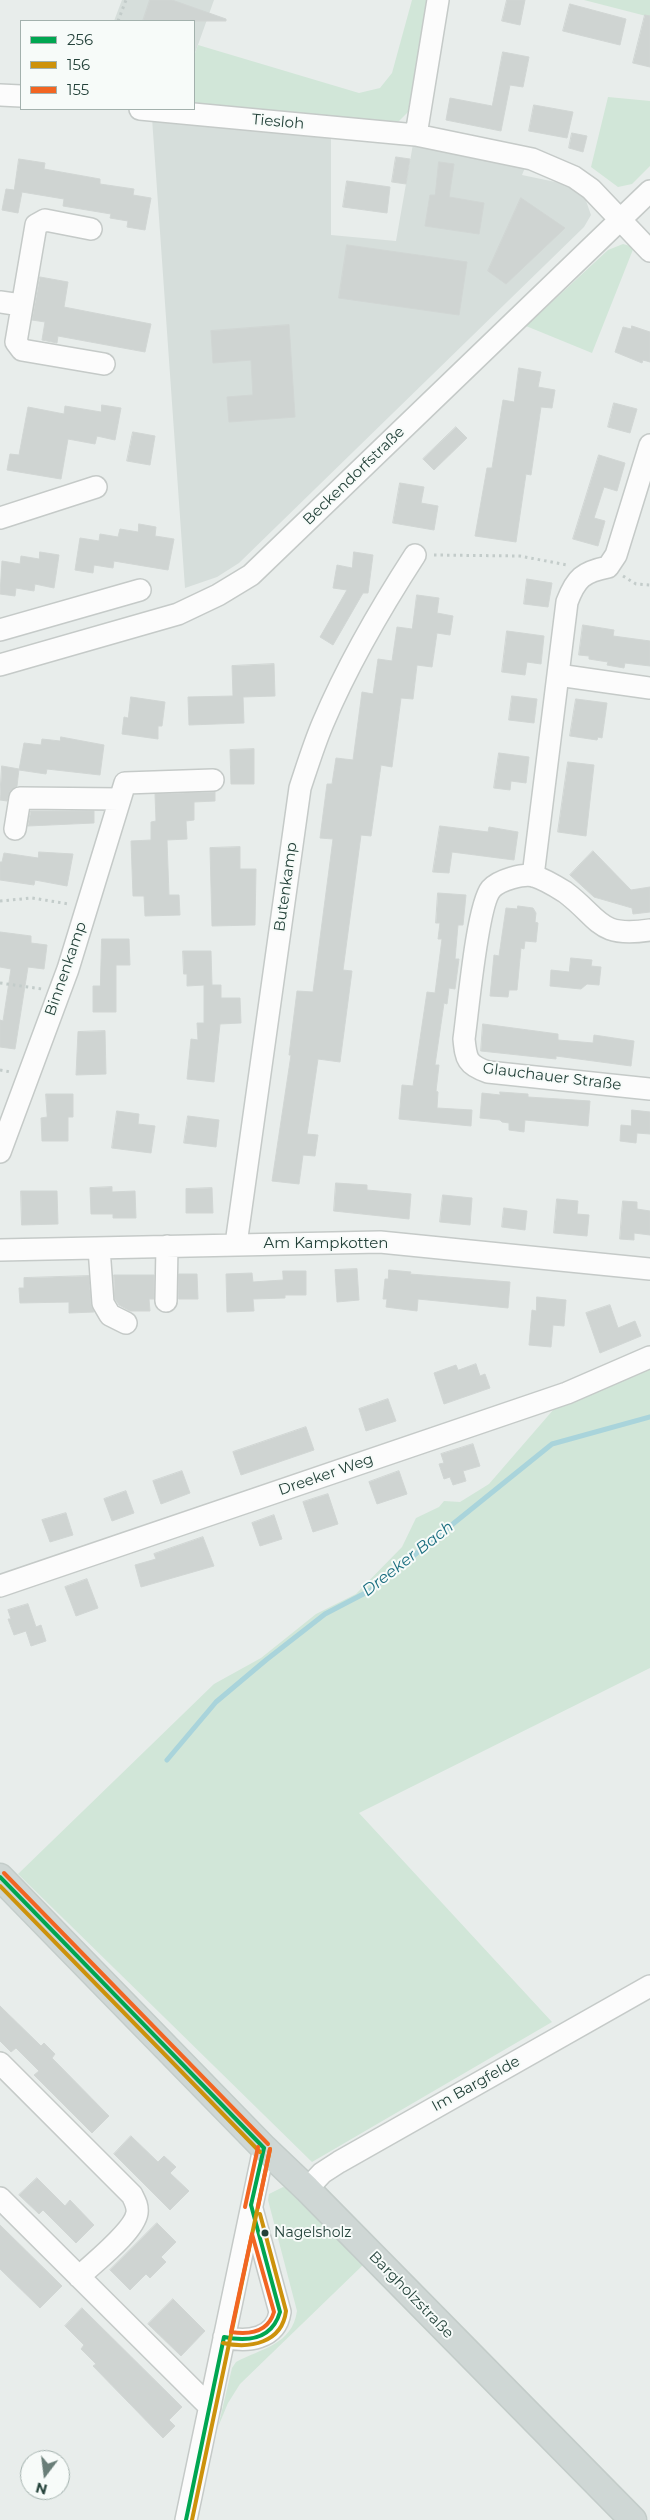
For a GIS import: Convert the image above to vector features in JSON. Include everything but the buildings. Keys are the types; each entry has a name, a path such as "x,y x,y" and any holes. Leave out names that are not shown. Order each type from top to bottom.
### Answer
{"main road":[{"name":"Bargholzstraße","path":"0,1877 264,2148 307,2189 633,2520"}],"street":[{"path":"416,135 438,0"},
{"path":"0,95 20,96"},
{"name":"Tiesloh","path":"151,110 416,135 532,159 574,177 591,189 621,220"},
{"name":"Beckendorfstraße","path":"0,666 178,614 218,595 251,575 650,191"},
{"path":"91,229 46,220 36,225 16,342 22,350 104,364"},
{"path":"621,220 650,250"},
{"path":"0,302 21,305"},
{"path":"650,444 616,555 599,569 574,584 566,602 533,876 564,892 600,924 612,930 628,934 650,930"},
{"path":"0,518 96,487"},
{"name":"Butenkamp","path":"236,1244 300,788 322,725 348,668 380,608 415,555"},
{"path":"0,630 140,590"},
{"path":"558,675 650,688"},
{"path":"16,829 20,798 123,791 213,780"},
{"name":"Binnenkamp","path":"0,1152 59,992 123,791"},
{"name":"Glauchauer Straße","path":"533,876 510,878 492,888 481,913 464,1039 465,1056 474,1067 488,1072 650,1089"},
{"name":"Am Kampkotten","path":"0,1250 380,1242 650,1269"},
{"path":"166,1301 167,1246"},
{"path":"99,1248 103,1304 110,1315 126,1323"},
{"name":"Dreeker Weg","path":"0,1586 567,1393 650,1357"},
{"name":"Im Bargfelde","path":"307,2189 322,2173 339,2162 650,1986"},
{"path":"0,2063 132,2195 137,2203 137,2212 130,2226 79,2276"},
{"path":"186,2520 264,2148"},
{"path":"0,2198 210,2407"},
{"path":"224,2337 237,2340 253,2339 266,2334 276,2325 279,2319 280,2312 251,2205"}],"path":[{"path":"118,20 126,0"},
{"path":"415,555 520,556 599,569 636,584 650,586"},
{"path":"0,901 32,898 87,907"},
{"path":"0,983 59,992"}],"shaded area":[{"path":"122,0 214,0 195,53 195,20 114,20"},
{"path":"152,118 331,135 331,235 396,241 413,144 526,165 522,175 565,184 584,195 591,215 584,227 239,563 217,577 185,588"}],"green space":[{"path":"412,0 429,0 408,112 397,123 195,105 195,53 198,45 359,93 380,88 392,73"},
{"path":"584,0 650,0 650,17"},
{"path":"608,97 650,101 650,166 632,184 618,187 591,167"},
{"path":"623,244 634,247 592,353 526,326 608,250"},
{"path":"650,1364 650,1668 359,1813 552,2022 312,2162 18,1874 214,1684 261,1658 316,1614 356,1594 402,1547 416,1518 439,1507 444,1501 460,1502 489,1484 560,1402"},
{"path":"283,2187 289,2189 364,2264 240,2384 228,2403 218,2427 232,2368 236,2362 265,2349 282,2338 294,2322 297,2311 268,2200 269,2194"}],"waterway":[{"name":"Dreeker Bach","path":"167,1760 216,1702 266,1660 325,1614 371,1590 552,1444 650,1417"}],"transit line":[{"name":"155","path":"4,1873 268,2144"},
{"name":"256","path":"0,1877 264,2148"},
{"name":"156","path":"0,1886 260,2152"},
{"name":"155","path":"245,2207 258,2147"},
{"name":"256","path":"224,2337 242,2339 265,2333 271,2328 280,2312 251,2205 264,2148"},
{"name":"156","path":"192,2520 270,2149"},
{"name":"155","path":"258,2207 270,2149"},
{"name":"156","path":"223,2343 244,2345 263,2341 271,2337 283,2322 286,2311 260,2214"},
{"name":"155","path":"252,2234 274,2312 267,2324 257,2331 245,2333 231,2332 252,2234"},
{"name":"256","path":"186,2520 224,2337"}],"place":[{"name":"Nagelsholz","path":"265,2233"}]}
